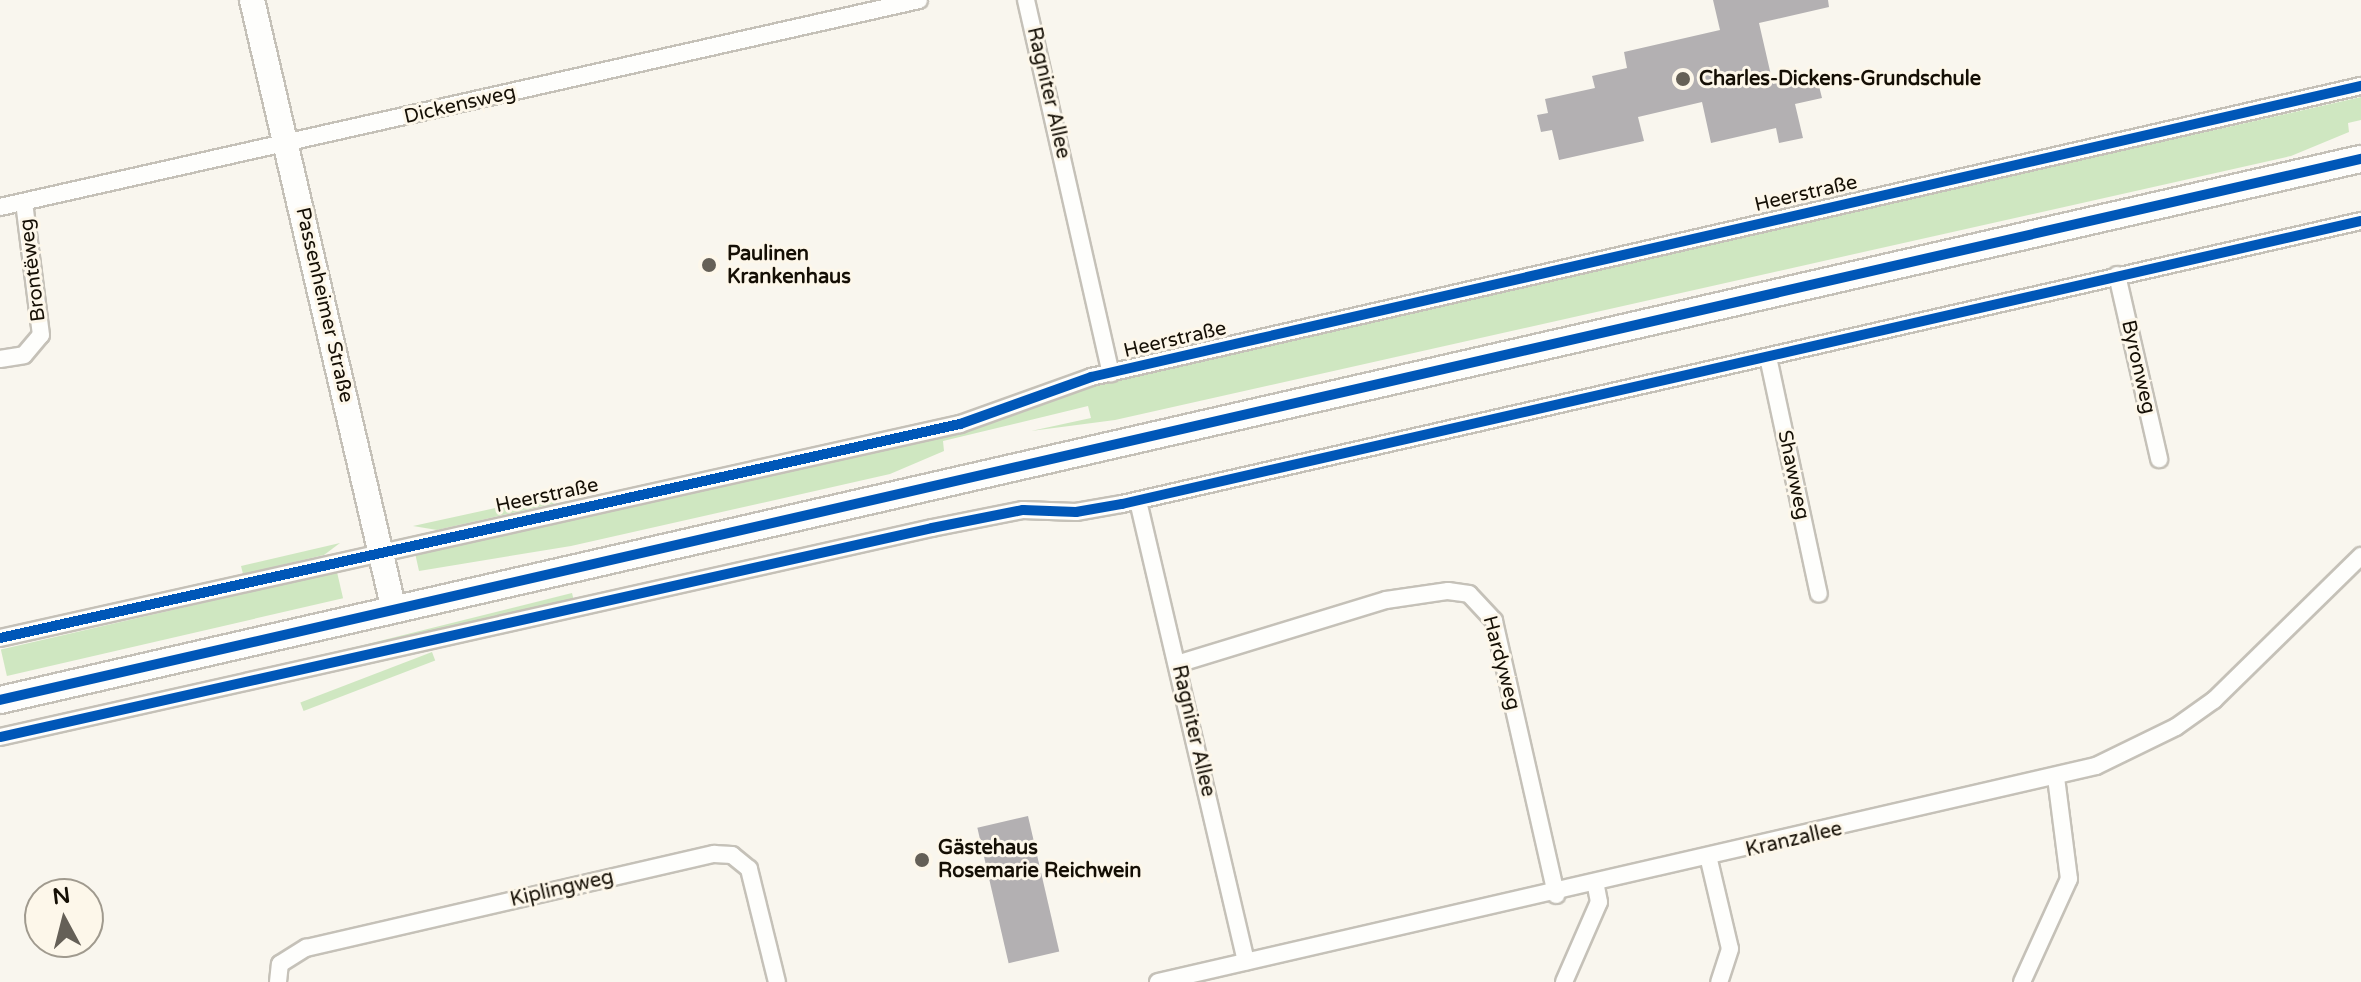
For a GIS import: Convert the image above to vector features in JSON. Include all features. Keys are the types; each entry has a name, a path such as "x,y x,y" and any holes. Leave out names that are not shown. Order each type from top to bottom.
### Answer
{"main road":[{"path":"0,700 2361,159"}],"street":[{"name":"Passenheimer Straße","path":"252,0 394,610"},
{"name":"Dickensweg","path":"0,207 919,0"},
{"name":"Ragniter Allee","path":"1026,0 1111,373"},
{"name":"Heerstraße","path":"0,638 960,424 1049,388 1111,373 2361,86"},
{"name":"Brontëweg","path":"0,359 24,355 41,335 24,203"},
{"path":"0,737 932,528 1023,510 1076,512 1138,501 2361,221"},
{"name":"Byronweg","path":"2117,275 2159,459"},
{"name":"Shawweg","path":"1768,357 1819,594"},
{"name":"Ragniter Allee","path":"1138,501 1246,961"},
{"name":"Kranzallee","path":"1158,982 1596,886 2056,778 2137,748 2214,700 2361,556"},
{"name":"Hardyweg","path":"1177,664 1386,600 1448,591 1469,594 1485,605 1494,621 1556,895"},
{"path":"2022,982 2069,879 2056,778"},
{"name":"Kiplingweg","path":"278,982 280,964 306,948 714,854 732,855 749,869 777,982"},
{"path":"1709,860 1730,949 1719,982"},
{"path":"1564,982 1599,902 1596,886"}],"green space":[{"path":"2361,97 2361,120 2348,123 2349,132 2291,156 1115,420 1031,431 1091,418 1088,406 943,441 944,451 890,474 571,546 419,571 415,553 1082,385"},
{"path":"555,495 557,503 437,530 413,526"},
{"path":"340,543 324,555 243,574 241,566"},
{"path":"337,572 343,598 7,676 1,650"},
{"path":"572,593 574,601 4,743 2,735"},
{"path":"432,652 435,660 304,711 300,703"}],"building":[{"name":"Charles-Dickens-Grundschule","path":"1713,0 1828,0 1829,7 1759,23 1773,84 1816,74 1822,98 1795,104 1803,138 1779,143 1776,128 1711,143 1702,102 1638,117 1644,141 1559,160 1552,130 1541,132 1537,115 1548,113 1545,99 1595,88 1592,76 1627,68 1624,52 1720,30"},
{"path":"1028,816 1059,951 1009,963 977,828"}],"cycle path":[{"path":"0,638 960,424 1091,377 2361,86"},
{"path":"0,700 2361,159"},
{"path":"0,737 932,528 1023,510 1076,512 1122,504 2361,221"}],"place":[{"name":"Charles-Dickens-Grundschule","path":"1683,79"},
{"name":"Paulinen Krankenhaus","path":"709,265"},
{"name":"Gästehaus Rosemarie Reichwein","path":"922,860"}]}
